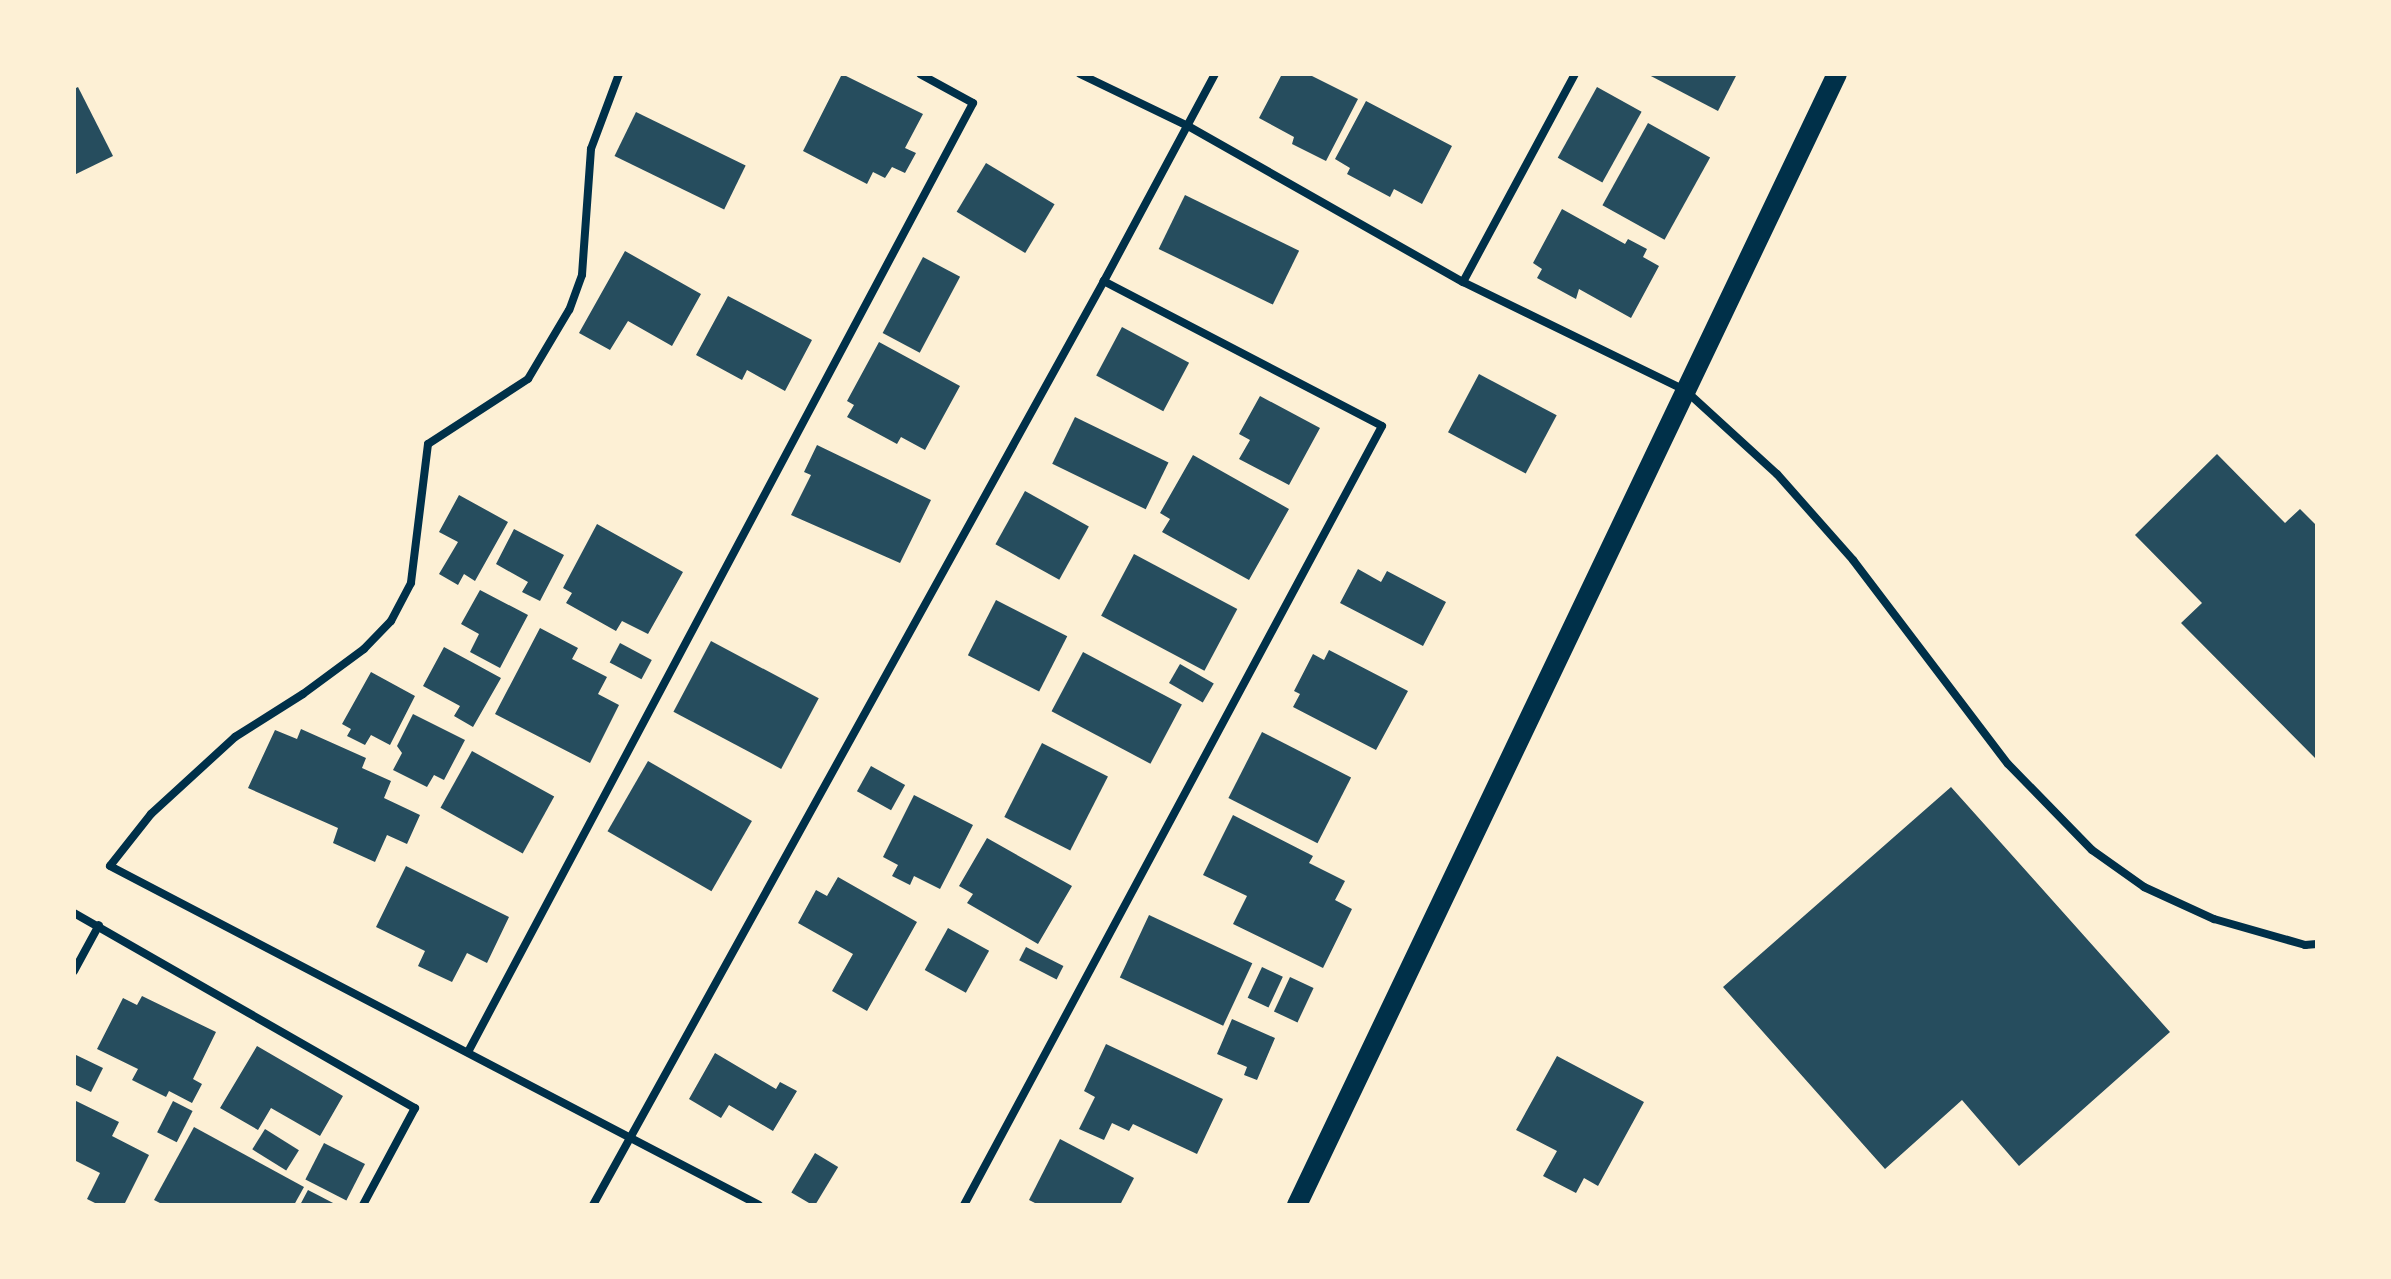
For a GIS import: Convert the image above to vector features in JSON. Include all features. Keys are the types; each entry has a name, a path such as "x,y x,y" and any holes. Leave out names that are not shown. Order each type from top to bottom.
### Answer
{"main road":[{"path":"1297,1205 1837,74"}],"street":[{"path":"619,74 591,149 582,275 569,310 528,379 428,444 411,583 391,621 364,649 235,737 151,814 110,866 759,1205"},
{"path":"468,1052 973,103 920,74"},
{"path":"1080,74 1188,126 1463,282 1686,391 1777,474 1853,560 2008,764 2092,850 2144,887 2214,919 2305,945 2317,944"},
{"path":"593,1205 1104,281 1215,74"},
{"path":"1463,282 1575,74"},
{"path":"964,1205 1382,426 1104,281"},
{"path":"74,913 415,1108 363,1205"},
{"path":"74,971 99,925"}],"building":[{"path":"842,74 923,114 905,148 916,153 905,173 892,167 885,178 873,172 867,184 803,151"},
{"path":"1282,74 1308,74 1358,99 1326,161 1292,144 1294,137 1259,118"},
{"path":"1647,74 1737,74 1718,111"},
{"path":"78,87 113,156 74,175 74,89"},
{"path":"1597,87 1642,112 1602,183 1558,158"},
{"path":"1366,101 1452,146 1422,204 1394,189 1390,197 1347,174 1350,168 1335,159"},
{"path":"636,112 746,165 724,210 615,156"},
{"path":"1648,123 1710,157 1665,240 1602,205"},
{"path":"986,163 1055,204 1025,253 957,212"},
{"path":"1185,195 1299,251 1273,305 1159,249"},
{"path":"1562,209 1625,244 1628,239 1647,249 1643,257 1659,266 1631,318 1579,289 1576,299 1537,278 1542,269 1533,263"},
{"path":"625,251 701,294 672,346 628,321 610,350 579,333"},
{"path":"923,257 960,277 920,353 883,333"},
{"path":"728,296 812,340 785,391 747,370 742,380 696,355"},
{"path":"1122,327 1189,363 1163,411 1096,376"},
{"path":"879,342 960,386 925,450 901,437 897,444 847,417 854,405 847,401"},
{"path":"1479,374 1557,415 1526,474 1448,432"},
{"path":"1260,396 1320,428 1289,485 1239,459 1250,440 1239,434"},
{"path":"1075,417 1168,463 1146,509 1052,464"},
{"path":"817,445 931,500 900,563 791,515 811,475 804,472"},
{"path":"2217,454 2285,523 2300,509 2317,526 2317,760 2181,623 2202,603 2135,535"},
{"path":"1193,455 1289,509 1249,580 1162,532 1170,519 1160,513"},
{"path":"1025,491 1089,526 1059,580 995,544"},
{"path":"459,495 508,522 475,581 464,574 458,585 439,574 458,542 439,532"},
{"path":"597,524 683,572 648,634 622,621 616,631 566,603 572,593 563,588"},
{"path":"514,529 564,555 540,601 522,592 528,582 496,564"},
{"path":"1134,554 1237,609 1204,671 1101,616"},
{"path":"1358,569 1381,582 1387,571 1446,602 1423,646 1340,603"},
{"path":"480,590 528,615 500,668 470,652 479,634 461,624"},
{"path":"996,600 1067,636 1039,692 968,655"},
{"path":"540,628 578,648 572,659 607,677 598,694 619,705 590,763 495,714"},
{"path":"711,641 819,698 781,769 673,712"},
{"path":"620,643 652,660 641,679 610,662"},
{"path":"444,647 501,678 473,727 454,716 460,706 423,686"},
{"path":"1329,650 1408,691 1376,750 1293,707 1300,694 1294,691 1313,654 1324,660"},
{"path":"1083,652 1182,705 1150,764 1052,711"},
{"path":"1180,664 1214,684 1203,703 1169,683"},
{"path":"371,672 415,696 390,745 371,735 365,745 347,736 351,729 342,724"},
{"path":"413,714 465,740 444,780 434,775 427,787 393,770 402,753 397,746"},
{"path":"301,729 366,758 362,768 391,781 384,798 420,815 407,844 387,835 375,862 333,843 338,828 248,788 275,730 297,739"},
{"path":"1262,732 1351,777 1318,843 1228,798"},
{"path":"1042,743 1108,777 1070,851 1004,817"},
{"path":"472,751 554,797 523,853 440,808"},
{"path":"648,761 752,821 711,891 608,831"},
{"path":"871,766 905,785 891,810 857,791"},
{"path":"1951,787 2170,1032 2019,1166 1962,1100 1885,1169 1723,987"},
{"path":"914,795 973,825 940,889 914,876 910,885 892,876 898,865 883,857"},
{"path":"1233,815 1313,856 1309,863 1345,881 1335,900 1352,909 1323,968 1233,924 1247,896 1203,875"},
{"path":"987,838 1072,886 1038,944 967,903 973,894 959,886"},
{"path":"406,866 509,917 487,963 467,953 452,982 418,966 425,951 376,927"},
{"path":"838,877 917,922 867,1011 832,991 853,954 798,923 816,890 827,896"},
{"path":"1149,915 1252,963 1223,1026 1120,978"},
{"path":"948,928 989,951 966,993 925,970"},
{"path":"1026,947 1063,966 1057,979 1019,960"},
{"path":"1262,967 1283,977 1268,1008 1248,998"},
{"path":"1290,977 1314,988 1298,1022 1274,1011"},
{"path":"142,996 216,1032 193,1079 202,1084 192,1103 169,1091 166,1097 132,1080 138,1069 97,1049 123,998 137,1005"},
{"path":"1232,1019 1275,1038 1257,1080 1244,1075 1247,1067 1217,1054"},
{"path":"1106,1044 1223,1099 1197,1154 1133,1124 1129,1131 1112,1123 1104,1140 1079,1129 1095,1097 1084,1091"},
{"path":"257,1046 343,1096 320,1136 271,1108 258,1130 220,1108"},
{"path":"715,1053 776,1089 780,1082 797,1091 773,1131 729,1105 721,1118 689,1099"},
{"path":"74,1054 103,1068 91,1092 74,1084"},
{"path":"1557,1056 1644,1102 1598,1186 1584,1178 1576,1193 1543,1176 1557,1151 1516,1130"},
{"path":"74,1100 119,1122 112,1136 149,1155 124,1205 99,1205 87,1199 100,1173 74,1160"},
{"path":"173,1101 193,1111 177,1142 157,1132"},
{"path":"194,1127 304,1187 294,1205 164,1205 154,1200"},
{"path":"265,1129 299,1150 286,1171 252,1149"},
{"path":"1060,1139 1134,1178 1120,1205 1039,1205 1029,1200"},
{"path":"324,1143 365,1164 346,1200 305,1180"},
{"path":"815,1153 838,1167 815,1205 791,1192"},
{"path":"308,1190 337,1205 300,1205"}]}
